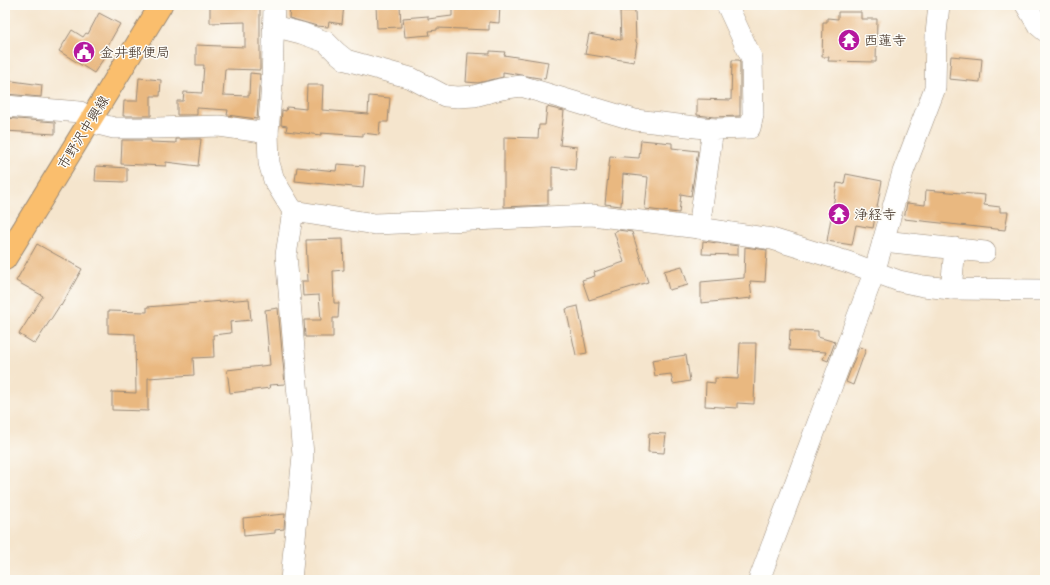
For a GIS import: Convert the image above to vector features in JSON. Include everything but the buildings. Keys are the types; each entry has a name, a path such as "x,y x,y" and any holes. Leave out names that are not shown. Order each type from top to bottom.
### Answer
{"main road":[{"name":"市野沢中興線","path":"5,259 161,5"}],"street":[{"path":"274,5 272,84 268,132 270,163 274,180 293,210 286,255 303,456 291,580"},
{"path":"273,26 301,33 326,42 346,60 412,78 445,96 474,96 501,89 521,86 636,120 713,129 750,128 753,115 752,59 727,5"},
{"path":"759,580 874,273 903,172 935,88 936,34 939,5"},
{"path":"1026,5 1038,25 1045,31"},
{"path":"5,106 80,112 98,124 114,128 219,126 268,132"},
{"path":"699,228 713,129"},
{"path":"293,210 375,224 592,215 699,228 772,239 848,262 874,273 899,281 951,289 1045,290"},
{"path":"883,241 985,252"},
{"path":"951,289 955,248"}],"place":[{"name":"西蓮寺","path":"849,40"},
{"name":"金井郵便局","path":"84,52"},
{"name":"浄経寺","path":"839,214"}]}
